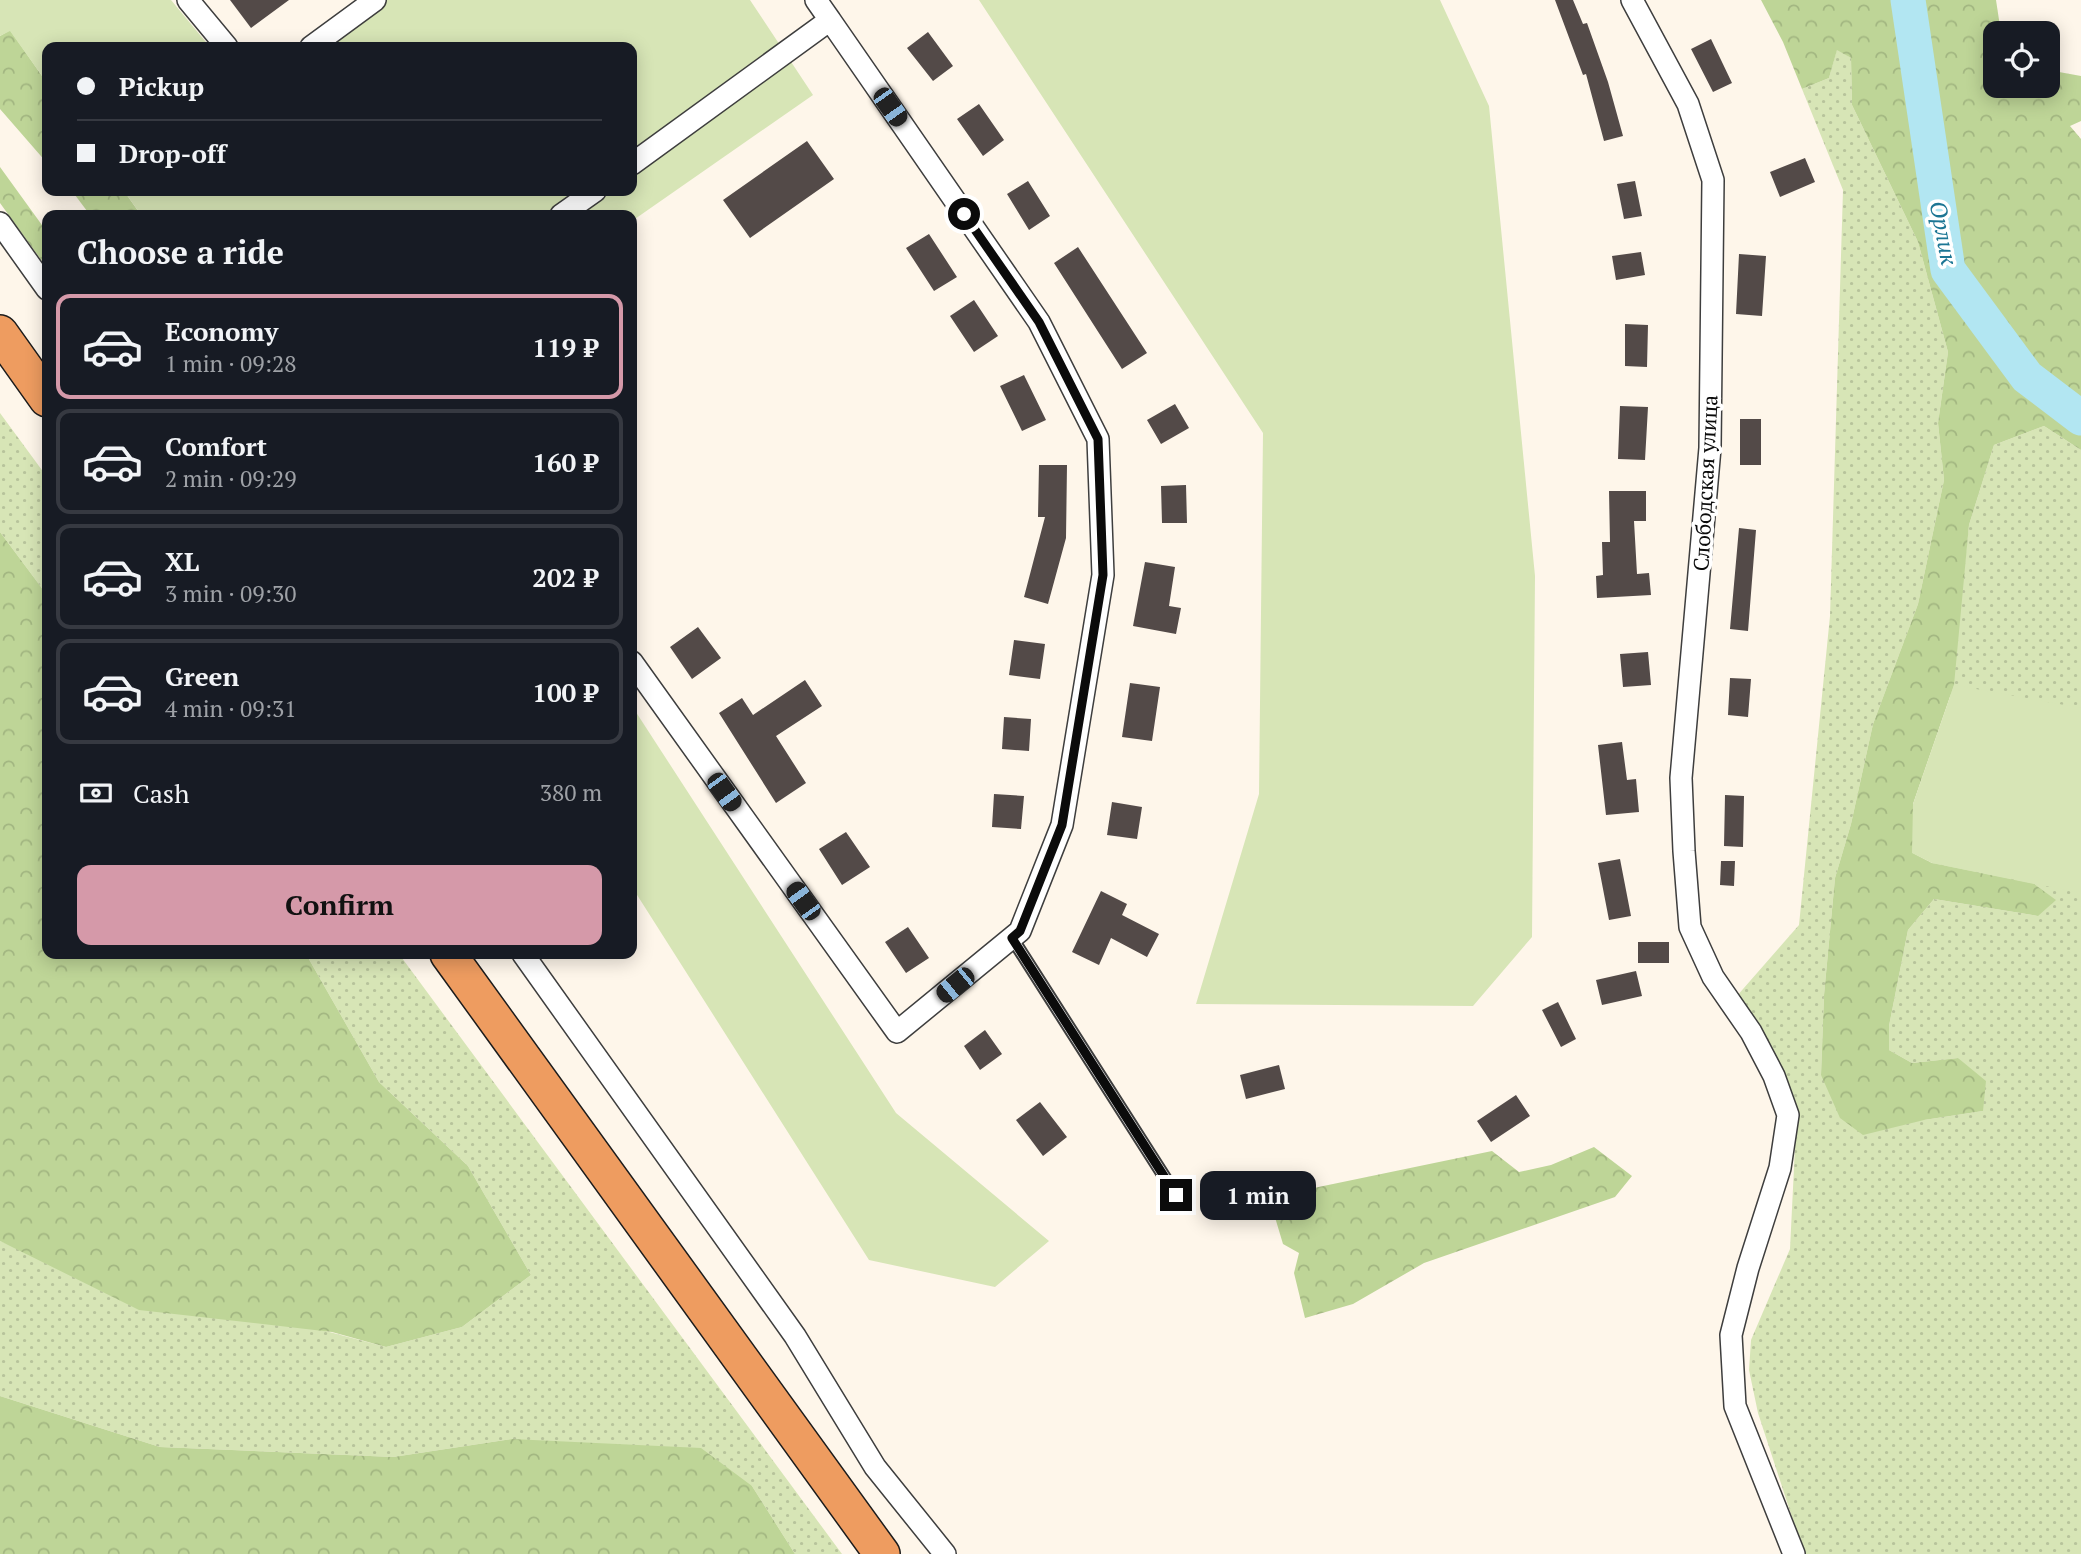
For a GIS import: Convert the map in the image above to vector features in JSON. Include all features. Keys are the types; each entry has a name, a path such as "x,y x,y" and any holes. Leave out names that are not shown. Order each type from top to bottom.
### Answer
{"highway":[{"path":"0,333 42,392"},
{"path":"452,959 882,1554"}],"street":[{"path":"188,0 223,42"},
{"path":"318,42 374,0"},
{"path":"637,670 897,1032 1020,931 1062,825 1103,575 1098,439 1039,322 816,0"},
{"name":"Слободская улица","path":"1632,0 1688,104 1713,180 1710,448 1681,778 1690,927 1713,977 1751,1032 1774,1076 1788,1115 1780,1168 1731,1335 1735,1406 1794,1554"},
{"path":"637,160 830,20"},
{"path":"568,210 588,196"},
{"path":"0,223 42,282"},
{"path":"527,959 795,1336 875,1466 945,1554"}],"lane":[{"path":"1012,938 1176,1195"}],"green space":[{"path":"0,0 171,0 206,42 42,42 42,76 10,31 0,36"},
{"path":"375,0 750,0 813,95 637,218 637,210 137,210 128,196 637,196 637,42 318,42"},
{"path":"979,0 1440,0 1489,106 1535,576 1532,937 1473,1006 1196,1004 1259,794 1263,433"},
{"path":"1761,0 1996,0 1999,21 1983,21 1983,98 2060,98 2060,72 2081,76 2081,121 2070,126 2081,139 2081,450 2044,426 1994,445 1969,525 1954,685 1913,804 1913,853 1932,863 2034,884 2056,900 2038,916 1934,899 1908,930 1889,1026 1889,1050 1912,1063 1958,1058 1986,1081 1983,1111 1924,1120 1863,1135 1840,1118 1821,1075 1824,995 1835,878 1851,824 1873,724 1918,604 1944,480 1938,423 1948,352 1918,242 1852,105 1851,58 1837,50 1829,78 1802,89 1783,42"},
{"path":"10,30 42,76 42,157 0,109 0,36"},
{"path":"1837,49 1851,58 1852,105 1918,242 1948,352 1938,423 1944,480 1918,604 1873,724 1851,824 1835,878 1824,995 1821,1075 1924,1120 1983,1111 1958,1058 1912,1063 1889,1050 1889,1026 1908,930 1934,899 2038,916 1932,863 1969,525 1994,445 2044,426 2081,450 2081,1554 1804,1554 1758,1413 1749,1370 1751,1340 1790,1249 1797,1107 1784,1073 1736,997 1799,925 1830,616 1843,190 1802,89 1829,78"},
{"path":"0,167 42,225 42,261 0,203"},
{"path":"76,196 128,196 137,210 86,210"},
{"path":"0,413 42,470 42,588 0,532"},
{"path":"0,532 42,588 42,959 309,959 379,1082 468,1166 531,1275 462,1327 386,1347 332,1332 139,1310 0,1241"},
{"path":"1954,685 2081,708 2081,893 1932,863 1912,853 1913,804"},
{"path":"637,714 896,1113 1049,1241 995,1287 869,1260 637,895"},
{"path":"309,959 403,959 842,1554 795,1554 752,1486 512,1439 393,1457 160,1447 0,1396 0,1241 25,1251 386,1347 462,1327 531,1275 468,1166 379,1082"},
{"path":"1594,1147 1632,1176 1615,1197 1424,1263 1353,1304 1305,1318 1294,1273 1299,1253 1283,1244 1271,1204 1280,1195 1492,1151 1519,1172 1551,1165"},
{"path":"0,1396 160,1447 393,1457 512,1439 701,1448 752,1486 795,1554 0,1554"}],"building":[{"path":"230,0 289,0 251,28"},
{"path":"1555,0 1573,0 1583,24 1587,23 1623,136 1604,141 1586,74 1583,75"},
{"path":"928,32 953,66 933,81 907,48"},
{"path":"1711,39 1732,83 1713,92 1691,49"},
{"path":"979,104 1004,140 983,156 957,119"},
{"path":"807,141 834,179 750,238 723,200"},
{"path":"1805,158 1815,182 1780,197 1770,172"},
{"path":"1028,181 1050,216 1029,230 1007,194"},
{"path":"1635,181 1642,216 1624,219 1617,184"},
{"path":"929,234 957,277 934,291 906,248"},
{"path":"1078,247 1147,353 1122,369 1054,263"},
{"path":"1641,252 1645,275 1616,280 1612,256"},
{"path":"1739,254 1766,256 1762,316 1736,314"},
{"path":"974,300 998,336 974,352 950,316"},
{"path":"1625,324 1648,325 1647,367 1625,366"},
{"path":"1024,375 1046,420 1022,431 1000,386"},
{"path":"1175,404 1189,428 1161,444 1147,420"},
{"path":"1620,406 1648,407 1645,460 1618,459"},
{"path":"1740,419 1761,419 1761,465 1740,465"},
{"path":"1039,465 1067,465 1066,538 1048,604 1024,597 1045,517 1038,517"},
{"path":"1186,485 1187,523 1162,523 1161,486"},
{"path":"1609,491 1646,491 1646,521 1634,521 1637,574 1649,573 1651,595 1597,598 1596,576 1603,575 1602,542 1610,542"},
{"path":"1739,528 1756,530 1748,631 1730,629"},
{"path":"1145,562 1175,567 1169,606 1181,608 1176,634 1133,626"},
{"path":"698,627 721,658 692,679 670,647"},
{"path":"1014,640 1045,644 1040,679 1009,675"},
{"path":"1648,652 1651,685 1623,687 1620,654"},
{"path":"1730,678 1751,679 1748,717 1728,715"},
{"path":"805,680 822,706 776,736 806,783 776,803 719,713 742,698 753,715"},
{"path":"1130,683 1160,687 1152,741 1122,737"},
{"path":"1004,717 1031,719 1029,751 1002,749"},
{"path":"1622,742 1627,780 1636,779 1639,812 1606,815 1598,745"},
{"path":"994,794 1024,796 1021,829 992,827"},
{"path":"1725,795 1744,796 1743,847 1724,846"},
{"path":"1112,802 1142,807 1137,839 1107,835"},
{"path":"846,832 870,867 842,885 819,849"},
{"path":"1620,859 1631,916 1609,920 1598,863"},
{"path":"1721,861 1735,861 1734,886 1720,885"},
{"path":"1101,891 1127,904 1122,915 1159,934 1147,957 1111,938 1099,965 1072,952"},
{"path":"908,927 929,958 906,973 885,942"},
{"path":"1638,942 1669,942 1669,963 1638,963"},
{"path":"1636,971 1642,996 1602,1005 1596,980"},
{"path":"1558,1002 1576,1039 1561,1047 1542,1010"},
{"path":"985,1030 1002,1054 980,1070 964,1046"},
{"path":"1279,1065 1285,1089 1246,1099 1240,1075"},
{"path":"1516,1095 1530,1116 1491,1142 1477,1121"},
{"path":"1040,1102 1067,1137 1043,1156 1016,1120"}],"waterway":[{"name":"Орлик","path":"1908,0 1948,270 2027,377 2081,418"}],"route":[{"path":"964,214 1039,322 1098,439 1103,575 1062,825 1020,931 1012,938 1176,1195"}]}
